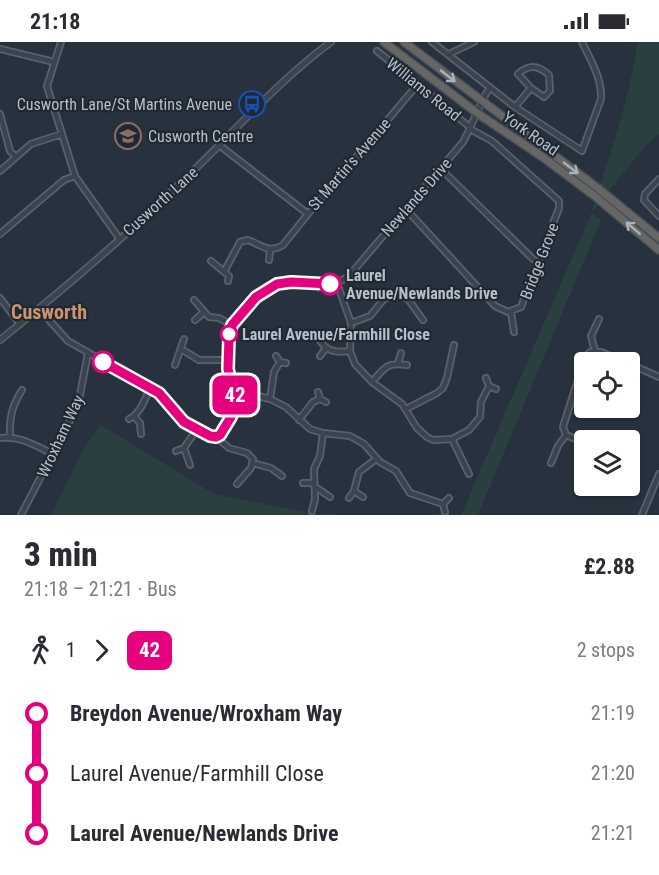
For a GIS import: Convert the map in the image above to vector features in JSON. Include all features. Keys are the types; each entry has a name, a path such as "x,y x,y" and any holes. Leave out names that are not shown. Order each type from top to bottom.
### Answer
{"highway":[{"name":"York Road","path":"404,42 610,197 659,238"},
{"name":"York Road","path":"387,43 477,113 544,158 596,197 659,250"}],"street":[{"path":"61,42 47,86 75,176 119,238"},
{"name":"Cusworth Lane","path":"20,324 172,191 298,68 330,42"},
{"path":"432,42 515,107 582,151 602,92 599,78 582,42"},
{"path":"449,54 474,42"},
{"path":"0,49 54,62"},
{"name":"Williams Road","path":"377,51 416,82 418,88 423,89 471,128 492,141 559,201"},
{"path":"527,67 539,67 549,75 550,91 544,97 531,88 518,74 527,67"},
{"name":"Newlands Drive","path":"337,283 349,276 463,141 490,87"},
{"name":"St Martin's Avenue","path":"219,145 308,214 418,88"},
{"path":"515,107 531,88"},
{"path":"0,114 10,151 16,158"},
{"path":"0,171 31,144 62,134"},
{"path":"441,169 539,263"},
{"path":"0,234 64,180 75,176"},
{"path":"659,179 645,194 644,200 659,216"},
{"name":"Bridge Grove","path":"509,312 521,307 559,208 559,201"},
{"path":"406,209 495,306 509,312 514,332"},
{"path":"224,272 238,244 243,240 251,241 270,250 283,245 308,214"},
{"path":"269,260 270,250"},
{"path":"211,261 228,276 228,281"},
{"path":"216,437 220,435 231,417 236,403 228,369 229,336 232,325 256,297 277,284 337,283 351,323 350,351 356,364 372,382 398,400 417,428 433,440 453,439 462,435 478,421 481,402 489,386"},
{"path":"395,285 395,294"},
{"path":"351,323 370,316 384,299 395,294 404,296 411,302 423,320"},
{"path":"0,298 20,324 0,340"},
{"path":"194,300 209,317 219,318 232,325"},
{"path":"39,309 63,337 164,397 184,422 216,437 229,448 250,455 253,463 237,484"},
{"path":"195,320 204,312"},
{"path":"595,351 591,336 599,319"},
{"path":"175,365 184,339"},
{"path":"320,341 326,348 339,353 350,351"},
{"path":"406,409 441,391 447,378 454,345"},
{"path":"320,356 326,348"},
{"path":"180,349 199,360 228,360"},
{"path":"453,352 462,356"},
{"path":"574,438 566,435 563,427 564,421 585,357 590,352 601,352"},
{"name":"Wroxham Way","path":"21,515 78,405 88,353"},
{"path":"398,363 400,353"},
{"path":"270,399 274,372 283,362 276,356"},
{"path":"372,382 387,365 407,364"},
{"path":"640,369 659,377"},
{"path":"486,378 489,386 496,389"},
{"path":"141,434 140,423 132,417 142,406 150,388"},
{"path":"10,437 11,410 22,389"},
{"path":"318,392 320,399 326,402"},
{"path":"235,396 258,396 270,399 286,408 310,429 350,436 364,444 376,459 396,471 410,493 443,504"},
{"path":"299,420 313,402 320,399"},
{"path":"176,450 184,448 197,429"},
{"path":"312,511 315,499 314,469 320,456 323,433"},
{"path":"551,463 558,446 566,435"},
{"path":"0,438 21,439 52,454"},
{"path":"453,439 469,474"},
{"path":"184,448 190,465"},
{"path":"349,498 354,491 359,472 376,459"},
{"path":"253,463 271,468 282,476"},
{"path":"456,467 463,463"},
{"path":"642,515 659,475"},
{"path":"303,483 313,485 330,497"},
{"path":"354,491 363,497"},
{"path":"443,504 449,498"},
{"path":"443,504 445,512"}],"green space":[{"path":"638,42 659,42 659,134 645,147 591,212 618,129"},
{"path":"591,214 601,220 478,515 461,515"},
{"path":"101,425 214,494 316,514 334,515 51,515 84,448"}],"bus line":[{"name":"42","path":"103,362 159,393 184,422 216,437 220,435 231,417 236,403 228,369 229,336 232,325 256,297 269,287 284,282 330,284"}],"place":[{"name":"Cusworth Lane/St Martins Avenue","path":"252,104"},
{"name":"Cusworth Centre","path":"128,136"},
{"name":"Laurel Avenue/Newlands Drive","path":"330,284"},
{"name":"Laurel Avenue/Farmhill Close","path":"229,334"}],"district":[{"name":"Cusworth","path":"49,312"}]}
